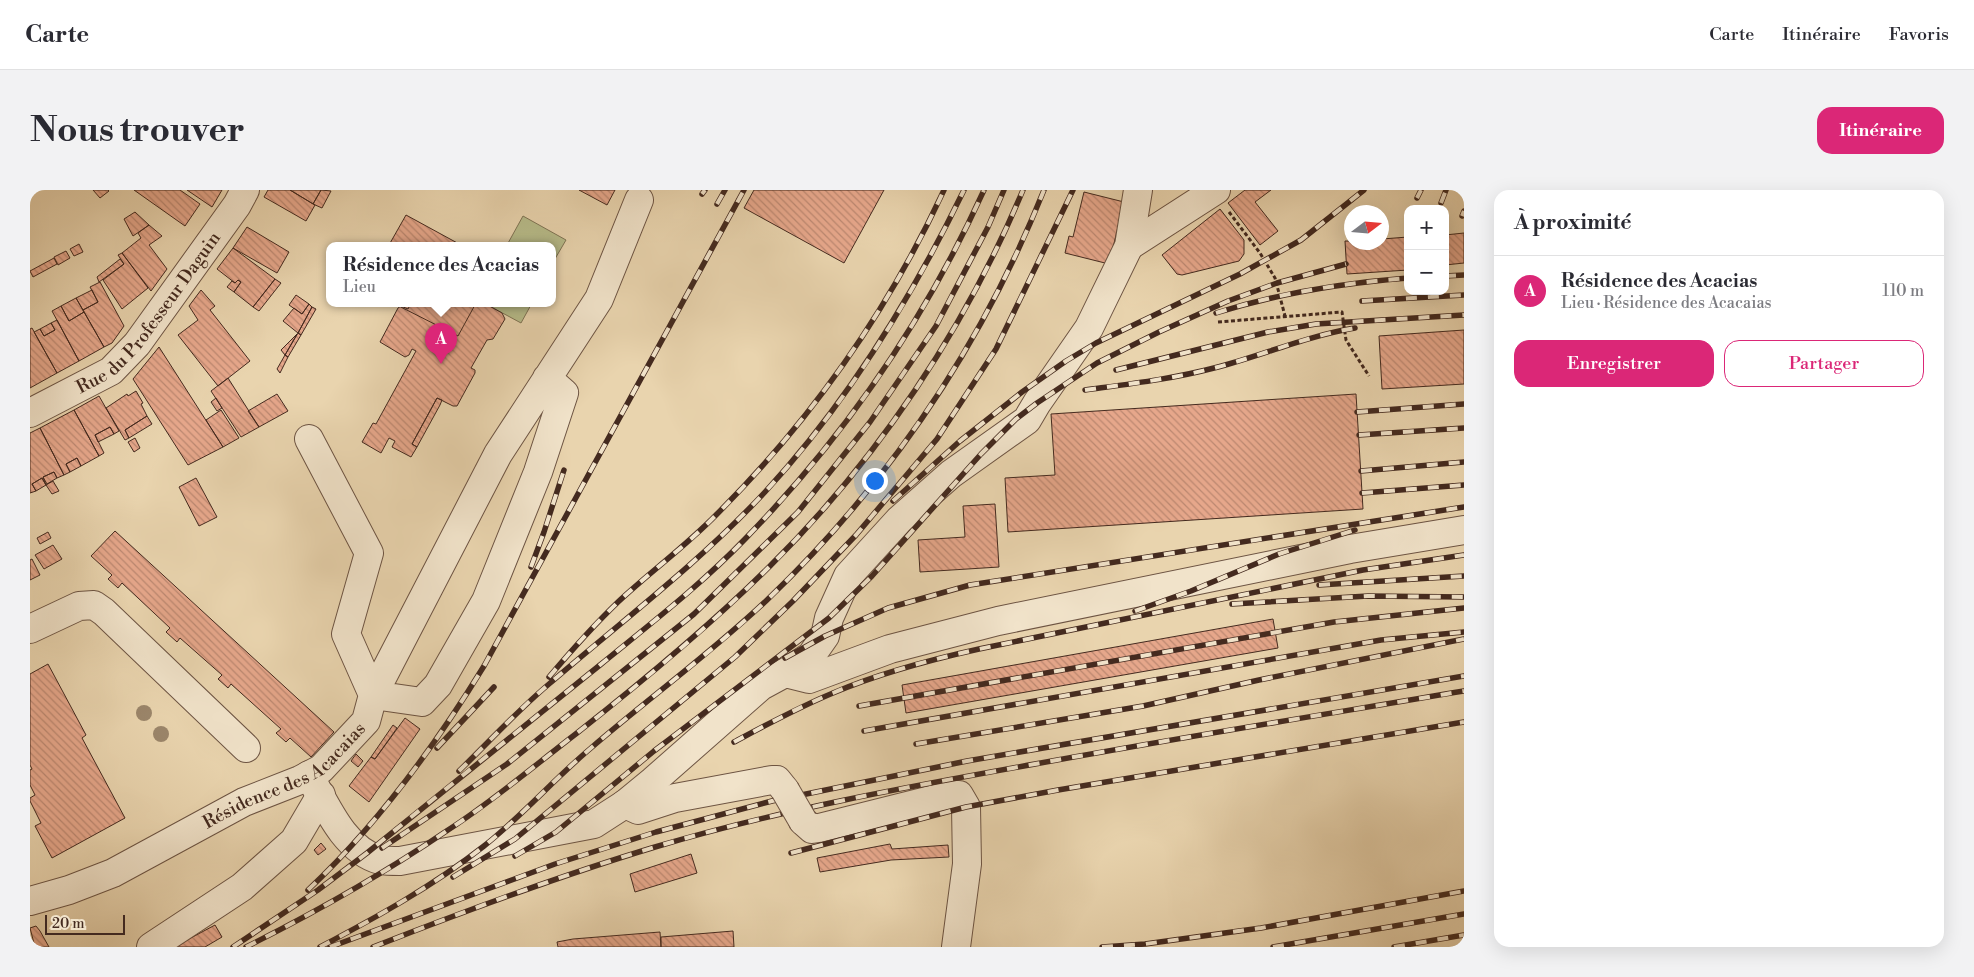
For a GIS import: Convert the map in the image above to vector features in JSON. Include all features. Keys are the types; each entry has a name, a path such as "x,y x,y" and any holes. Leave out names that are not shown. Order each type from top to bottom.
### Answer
{"street":[{"name":"Rue du Professeur Daguin","path":"30,413 110,371 137,344 237,205 245,190"},
{"path":"315,786 341,833 354,844 380,860 400,861 594,824 625,804 761,686 811,656 825,636 829,618 848,576 899,520 951,474 1027,420 1090,328 1129,246 1138,190"},
{"path":"1129,246 1215,191"},
{"path":"547,378 564,394 538,472 486,601 438,685 422,702 373,695 498,454 547,378 599,299 639,200"},
{"name":"Résidence des Acacaias","path":"30,901 69,890 113,873 244,802 315,786 321,769 366,720 373,695 346,634 369,553 309,439"},
{"path":"785,673 809,679 890,649 998,621 1350,549 1464,530"},
{"path":"30,629 79,606 94,605 104,612 246,748"},
{"path":"625,804 638,810 675,798 777,780 803,821 812,829 960,795 966,807 967,864 956,947"},
{"path":"150,947 242,887 294,841 315,786"}],"path":[{"path":"1215,191 1265,260 1277,283 1285,316"},
{"path":"1218,322 1342,312 1346,340 1369,376"}],"green space":[{"path":"523,216 566,240 556,257 556,242 509,242"},
{"path":"491,307 530,307 521,323"}],"building":[{"path":"93,190 108,190 109,191 100,198"},
{"path":"134,190 180,190 200,204 185,226"},
{"path":"187,190 222,190 212,207"},
{"path":"268,190 290,190 315,205 306,221 264,197"},
{"path":"290,190 321,190 313,204"},
{"path":"321,190 331,191 322,208 313,204"},
{"path":"579,190 615,190 607,205"},
{"path":"754,190 884,190 844,263 744,208"},
{"path":"1245,190 1271,190 1255,202 1278,231 1260,245 1228,203"},
{"path":"1084,192 1124,202 1109,264 1065,253 1069,236 1073,237"},
{"path":"1220,209 1244,240 1244,254 1239,261 1182,275 1177,274 1162,255"},
{"path":"135,212 149,225 133,236 124,219"},
{"path":"406,215 456,242 391,242"},
{"path":"149,225 162,236 149,245 167,269 151,291 122,253 141,238 138,233"},
{"path":"247,227 289,252 277,273 233,248"},
{"path":"1464,233 1464,263 1449,265 1449,235"},
{"path":"1404,237 1404,270 1347,274 1346,250 1389,250 1389,238"},
{"path":"79,244 83,252 74,256 70,249"},
{"path":"233,248 275,279 253,307 234,292 241,282 238,280 235,283 217,269"},
{"path":"66,251 70,258 58,265 54,257"},
{"path":"122,253 148,288 122,309 103,280 124,264 118,255"},
{"path":"54,258 57,264 33,277 30,271"},
{"path":"120,259 124,264 99,282 97,277"},
{"path":"275,279 281,283 259,311 253,307"},
{"path":"238,280 241,282 234,292 227,287 232,281 235,283"},
{"path":"100,282 124,326 112,343 104,347 83,310 98,302 90,287"},
{"path":"92,290 98,302 83,310 76,298"},
{"path":"201,290 215,306 210,310 250,361 218,386 178,335 198,320 189,306"},
{"path":"296,295 309,304 302,314 289,305"},
{"path":"76,298 84,312 69,321 61,306"},
{"path":"309,304 312,307 298,333 283,321 294,308 302,314"},
{"path":"61,306 69,321 84,312 104,347 79,361 52,311"},
{"path":"312,307 316,309 301,335 298,333"},
{"path":"401,307 474,307 458,336"},
{"path":"403,307 408,309 409,307 491,307 502,313 505,319 493,339 487,340 471,368 475,370 475,373 457,406 437,398 412,444 417,447 411,457 392,447 395,441 389,438 381,453 362,442 373,423 376,424 416,351 412,349 409,355 405,357 380,342 398,308"},
{"path":"57,320 79,361 57,373 34,332 40,329 44,336 55,330 51,323"},
{"path":"51,323 55,330 44,336 40,329"},
{"path":"32,328 57,373 30,388 30,329"},
{"path":"1464,330 1464,384 1382,389 1379,336"},
{"path":"298,333 301,335 288,357 285,355"},
{"path":"297,334 285,355 281,350"},
{"path":"159,347 223,447 188,465 133,379"},
{"path":"285,355 288,357 280,373 277,369"},
{"path":"228,378 259,427 241,437 211,391"},
{"path":"136,391 143,403 141,404 147,416 125,430 129,438 125,440 106,408 127,394 128,396"},
{"path":"277,394 288,411 259,427 248,411"},
{"path":"1356,394 1363,509 1008,532 1005,478 1055,475 1051,414"},
{"path":"99,396 119,431 114,434 110,427 95,435 104,453 99,456 74,410"},
{"path":"216,398 222,408 217,411 211,402"},
{"path":"437,398 442,400 440,405 417,447 412,444"},
{"path":"74,410 99,456 81,466 77,458 66,464 70,472 64,475 40,428"},
{"path":"221,410 239,438 223,447 206,420"},
{"path":"147,416 152,424 129,438 125,430"},
{"path":"110,427 114,434 98,442 95,435"},
{"path":"40,428 64,475 57,478 54,472 43,477 46,485 42,478 32,484 36,491 30,493 30,433"},
{"path":"135,438 140,448 134,452 128,442"},
{"path":"77,458 81,466 70,472 66,464"},
{"path":"54,472 57,478 47,484 43,477"},
{"path":"42,478 46,485 36,491 32,484"},
{"path":"196,478 217,517 199,526 179,487"},
{"path":"53,481 59,491 52,494 46,485"},
{"path":"995,504 999,567 920,572 918,540 965,537 963,506"},
{"path":"115,531 334,732 311,757 290,738 286,742 276,733 281,729 231,684 228,688 218,679 222,675 180,638 177,642 166,632 170,628 122,583 118,588 108,579 112,575 91,556"},
{"path":"48,532 51,538 40,544 37,538"},
{"path":"53,545 62,559 44,569 35,555"},
{"path":"32,559 40,575 30,580 30,560"},
{"path":"1273,619 1278,648 906,713 902,685"},
{"path":"48,664 86,735 82,738 125,818 52,858 35,826 41,823 30,801 30,798 35,795 30,785 30,770 32,769 30,765 30,674"},
{"path":"405,718 420,729 369,802 349,786 371,757 375,759"},
{"path":"393,725 397,728 375,759 371,757"},
{"path":"356,754 363,761 358,767 351,761"},
{"path":"321,843 326,849 318,855 314,850"},
{"path":"890,844 892,849 948,845 949,857 891,860 820,872 817,858"},
{"path":"691,854 697,873 635,892 630,874"},
{"path":"215,925 222,937 205,947 174,947"},
{"path":"36,926 49,947 35,947 30,928"},
{"path":"733,931 734,947 661,947 661,937"},
{"path":"660,932 661,947 558,947 557,942 573,939"}],"railway":[{"path":"702,194 705,190"},
{"path":"717,204 725,190"},
{"path":"308,890 358,839 404,784 446,726 484,666 744,190"},
{"path":"549,677 609,611 705,526 784,441 845,362 872,321 922,235 944,190"},
{"path":"459,771 537,694 714,543 765,492 795,458 850,386 900,310 944,231 964,190"},
{"path":"233,947 318,890 367,853 656,619 711,572 746,538 817,459 880,375 936,285 984,190"},
{"path":"382,848 507,764 694,614 798,512 870,422 936,326 988,227 1004,190"},
{"path":"246,947 374,877 465,819 577,733 651,673 700,631 770,566 847,482 915,390 946,342 974,292 1000,242 1023,190"},
{"path":"320,947 404,900 465,861 484,846 591,748 746,620 811,555 853,509 928,410 992,303 1044,190"},
{"path":"453,877 515,839 735,657 793,601 856,535 937,439 996,349 1073,190"},
{"path":"893,501 960,441 1022,392 1066,361 1096,343 1240,274 1301,240 1364,190"},
{"path":"1417,198 1421,190"},
{"path":"1441,203 1446,190"},
{"path":"1462,216 1464,211"},
{"path":"515,856 556,832 654,751 829,618 872,576 981,454 1016,419 1037,403 1097,363 1159,332 1228,301 1277,283 1346,264"},
{"path":"1449,276 1464,275"},
{"path":"1216,313 1287,294 1404,278"},
{"path":"1362,301 1464,295"},
{"path":"1116,370 1268,332 1316,324 1464,315"},
{"path":"1085,390 1198,372 1301,341 1355,328"},
{"path":"1357,412 1464,404"},
{"path":"1359,435 1464,428"},
{"path":"1361,471 1464,462"},
{"path":"531,567 564,470"},
{"path":"1362,493 1464,485"},
{"path":"785,658 825,636 888,608 970,585 1464,507"},
{"path":"1135,611 1191,591 1279,554 1355,530"},
{"path":"734,742 795,710 833,693 887,673 942,658 1363,570 1464,555"},
{"path":"1319,585 1464,576"},
{"path":"1232,604 1368,596 1464,597"},
{"path":"859,706 1334,622 1464,608"},
{"path":"864,731 1381,640 1464,632"},
{"path":"916,744 1143,706 1259,680 1464,639"},
{"path":"330,947 555,864 656,832 772,801 967,761 1464,676"},
{"path":"437,748 494,687"},
{"path":"373,947 512,894 619,858 749,822 891,791 1089,754 1464,691"},
{"path":"791,853 966,807 1464,722"},
{"path":"1102,947 1145,944 1261,928 1464,891"},
{"path":"1273,947 1464,914"},
{"path":"1394,947 1464,935"}],"place":[{"name":"Résidence des Acacias","path":"441,364"}]}
